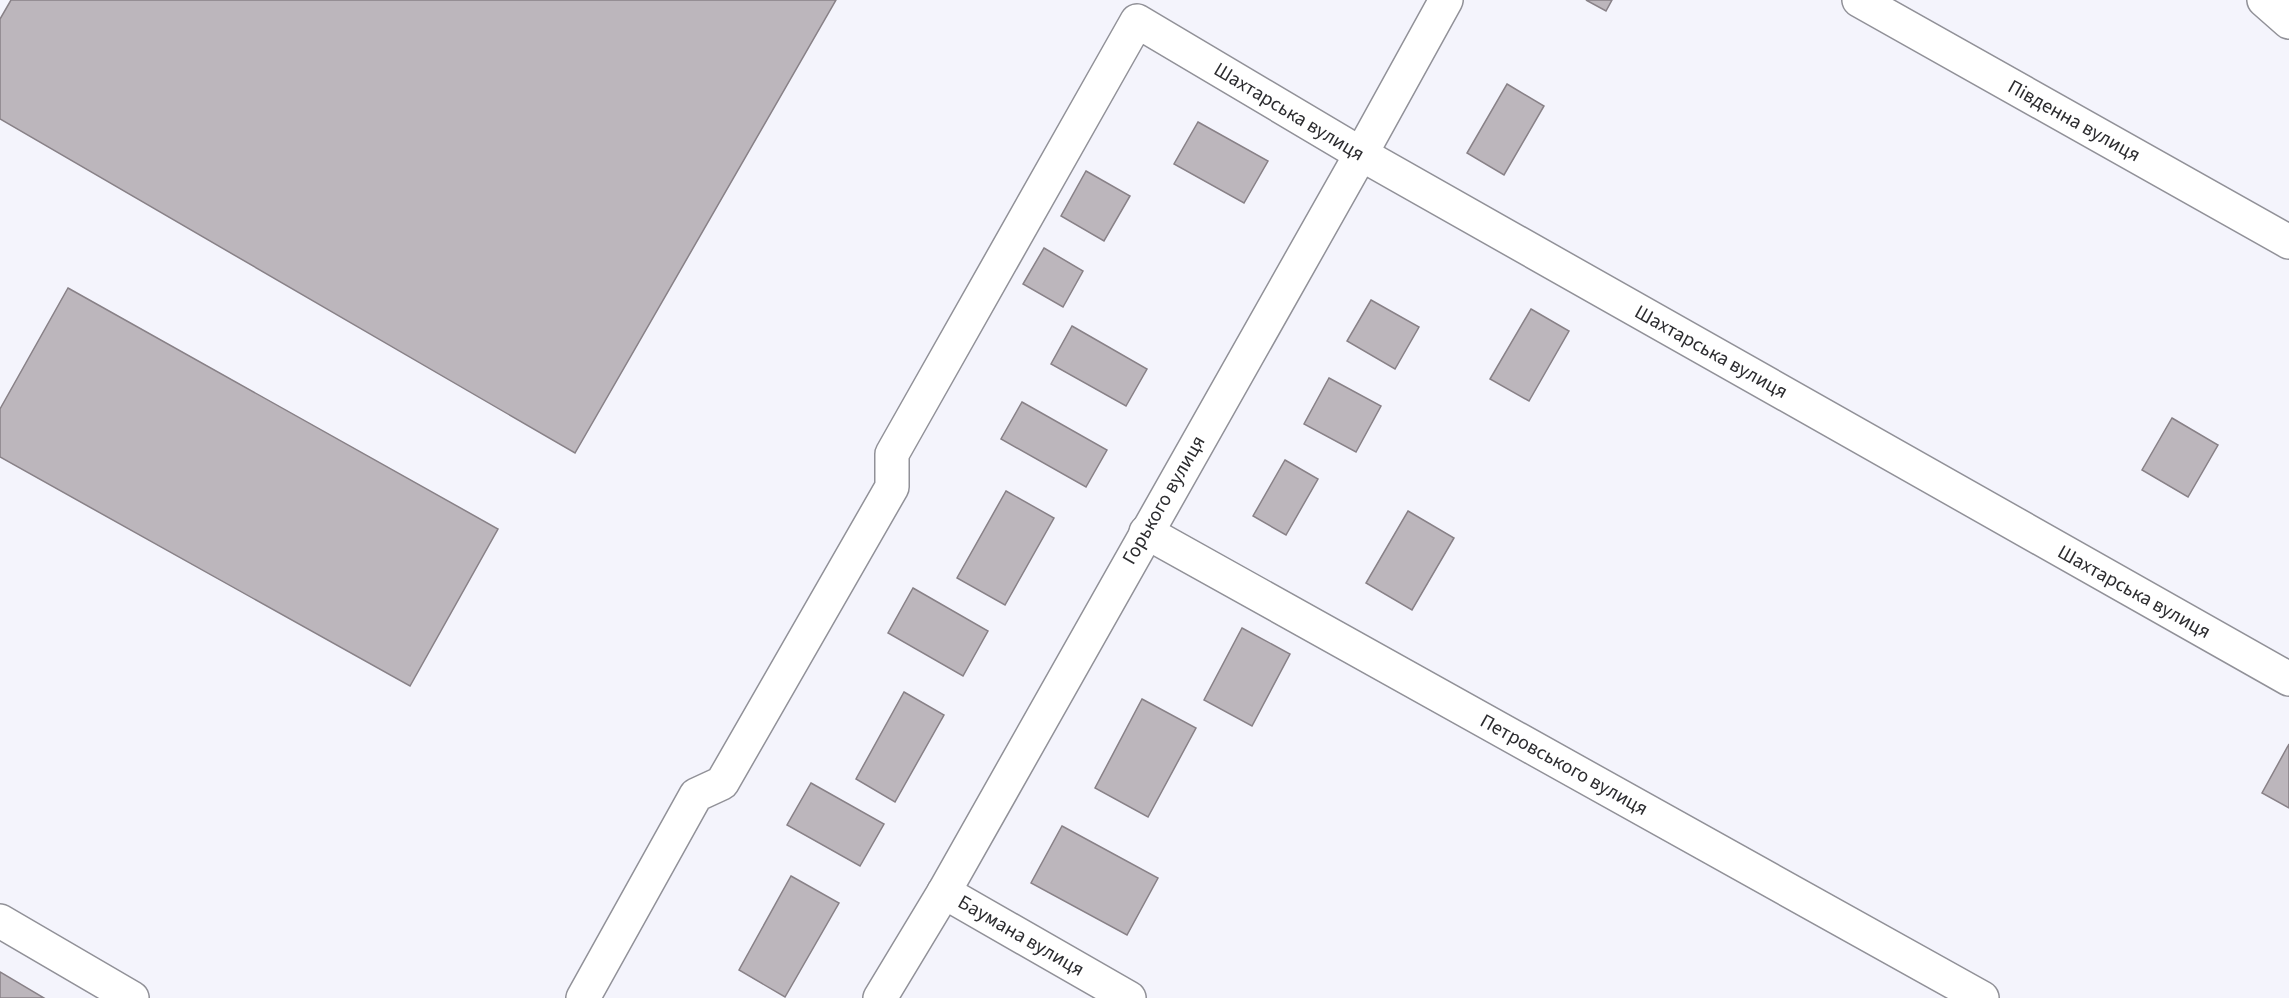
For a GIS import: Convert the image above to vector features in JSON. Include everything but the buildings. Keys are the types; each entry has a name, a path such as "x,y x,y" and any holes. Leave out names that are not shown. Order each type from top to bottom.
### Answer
{"street":[{"name":"Горького вулиця","path":"880,998 944,892 1446,0"},
{"name":"Південна вулиця","path":"1859,0 2289,242"},
{"path":"2264,0 2289,22"},
{"name":"Шахтарська вулиця","path":"582,998 696,795 722,783 892,487 892,454 1137,21 1361,154 2289,679"},
{"name":"Петровського вулиця","path":"1146,532 1982,998"},
{"name":"Баумана вулиця","path":"944,892 1129,998"},
{"path":"0,921 132,998"}]}
